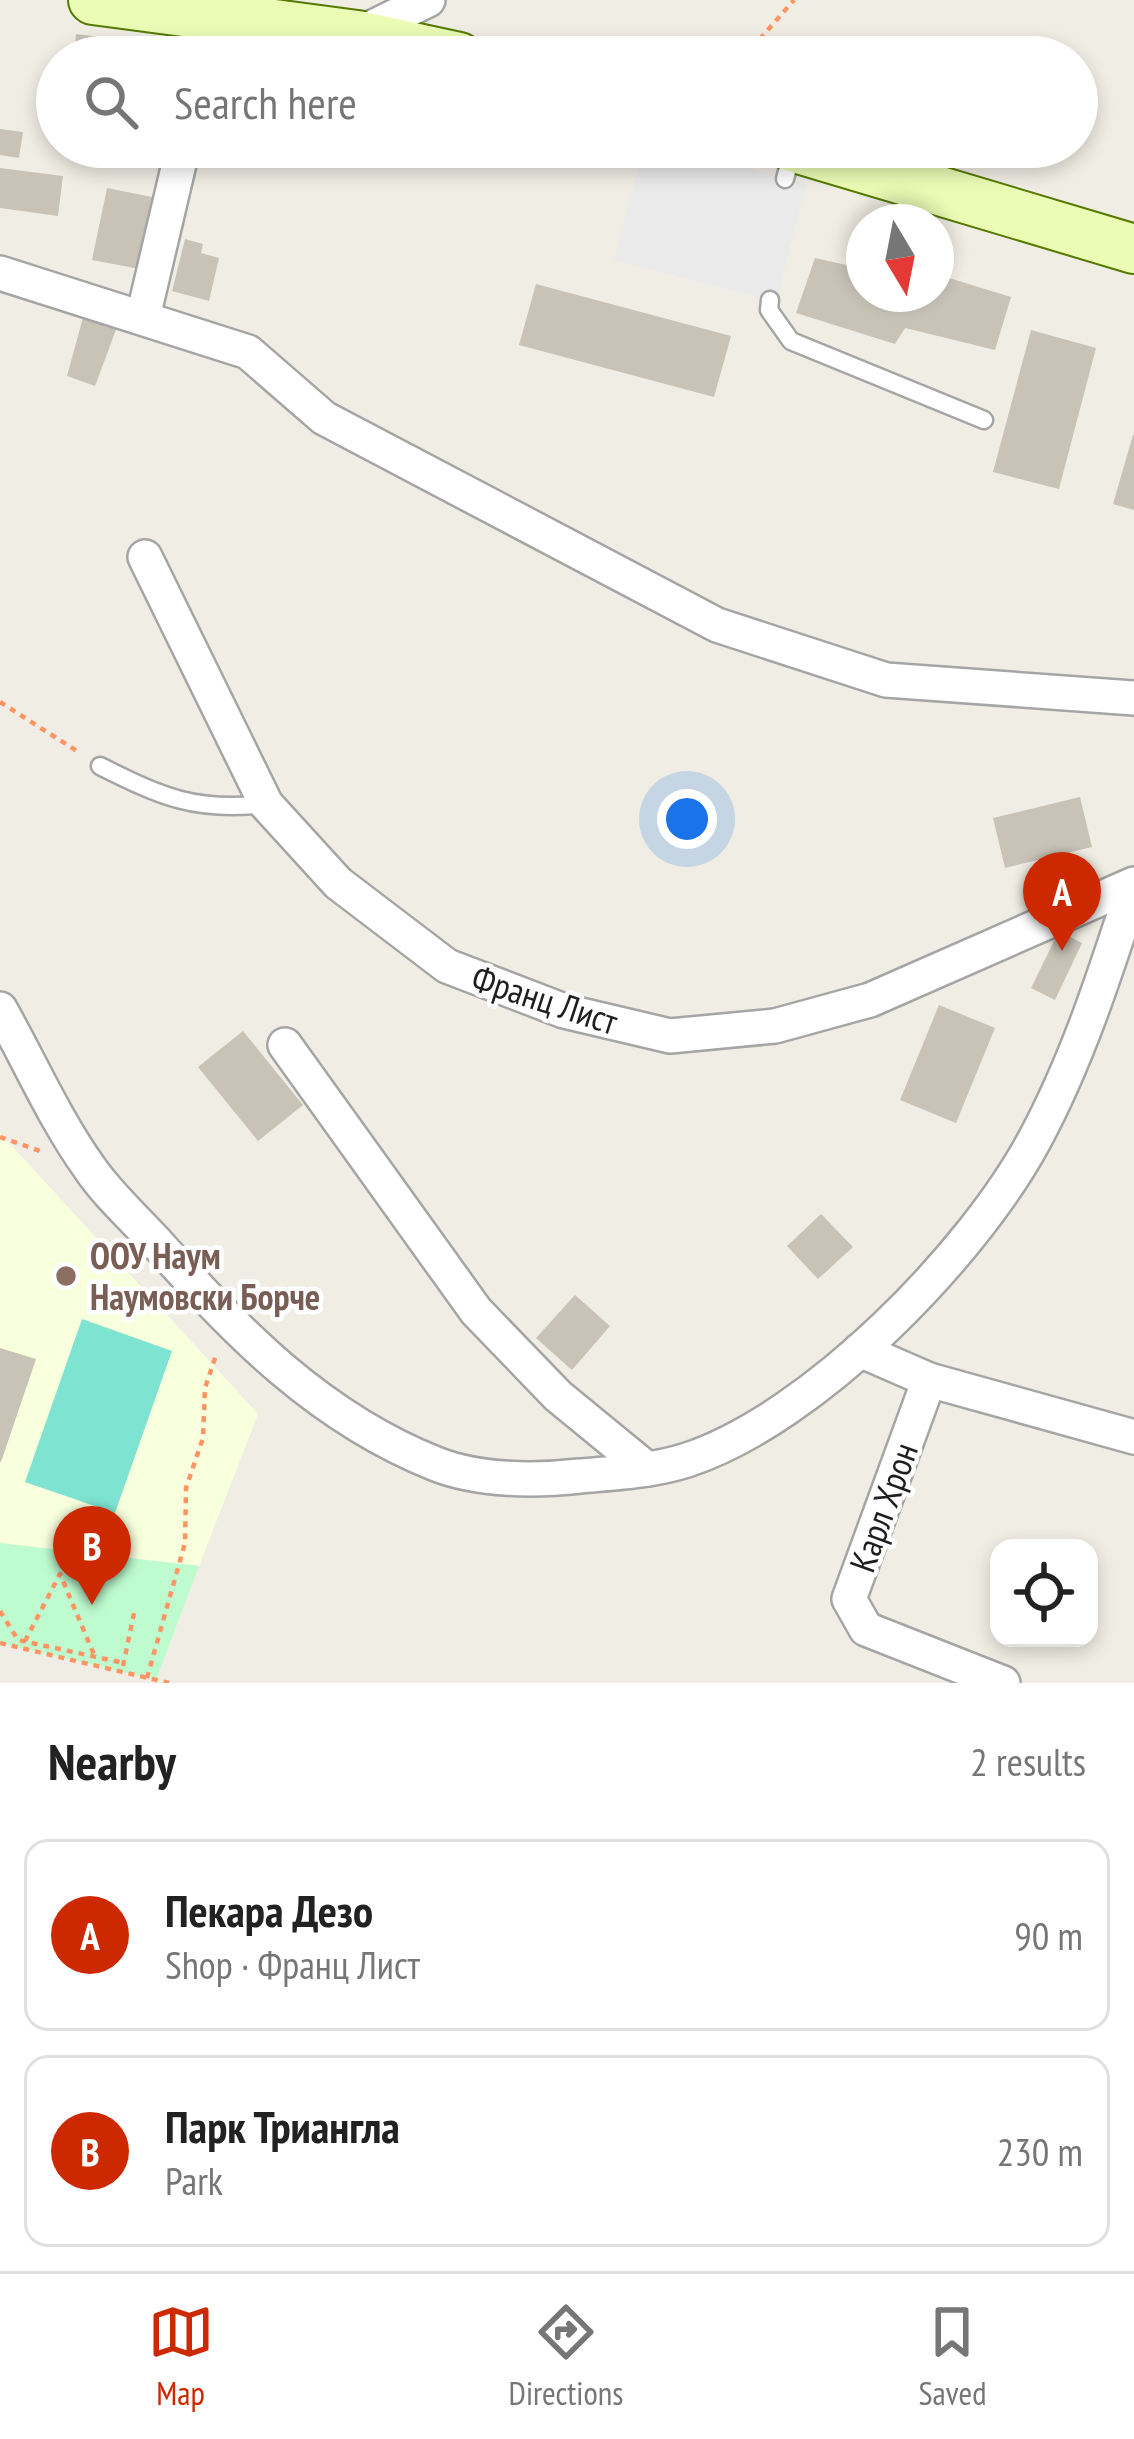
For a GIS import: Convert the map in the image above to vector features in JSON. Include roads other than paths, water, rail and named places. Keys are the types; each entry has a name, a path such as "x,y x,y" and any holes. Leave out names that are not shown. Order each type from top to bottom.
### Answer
{"main road":[{"path":"93,0 198,36 362,36"},
{"path":"828,168 1134,249"}],"street":[{"path":"357,35 415,3"},
{"path":"143,316 178,168"},
{"path":"0,273 248,352 324,418 717,625 886,680 1134,698"},
{"name":"Франц Лист","path":"145,557 266,804 338,883 447,966 564,1011 670,1036 775,1026 870,1000 1134,885"},
{"path":"0,1009 89,1167 227,1322 319,1404 440,1466 538,1481 688,1460 803,1395 860,1350 970,1238 1035,1140 1099,992 1134,885"},
{"path":"285,1045 476,1311 558,1396 647,1469"},
{"path":"860,1350 929,1380 1134,1437"},
{"name":"Карл Хрон","path":"929,1380 850,1599 866,1629 1003,1683"}],"lane":[{"path":"770,300 769,310 791,341 984,420"},
{"path":"100,766 186,805 224,809 266,804"}],"place":[{"name":"Пекара Дезо","path":"1062,951"},
{"name":"ООУ Наум Наумовски Борче","path":"66,1276"},
{"name":"Парк Триангла","path":"92,1605"}]}
